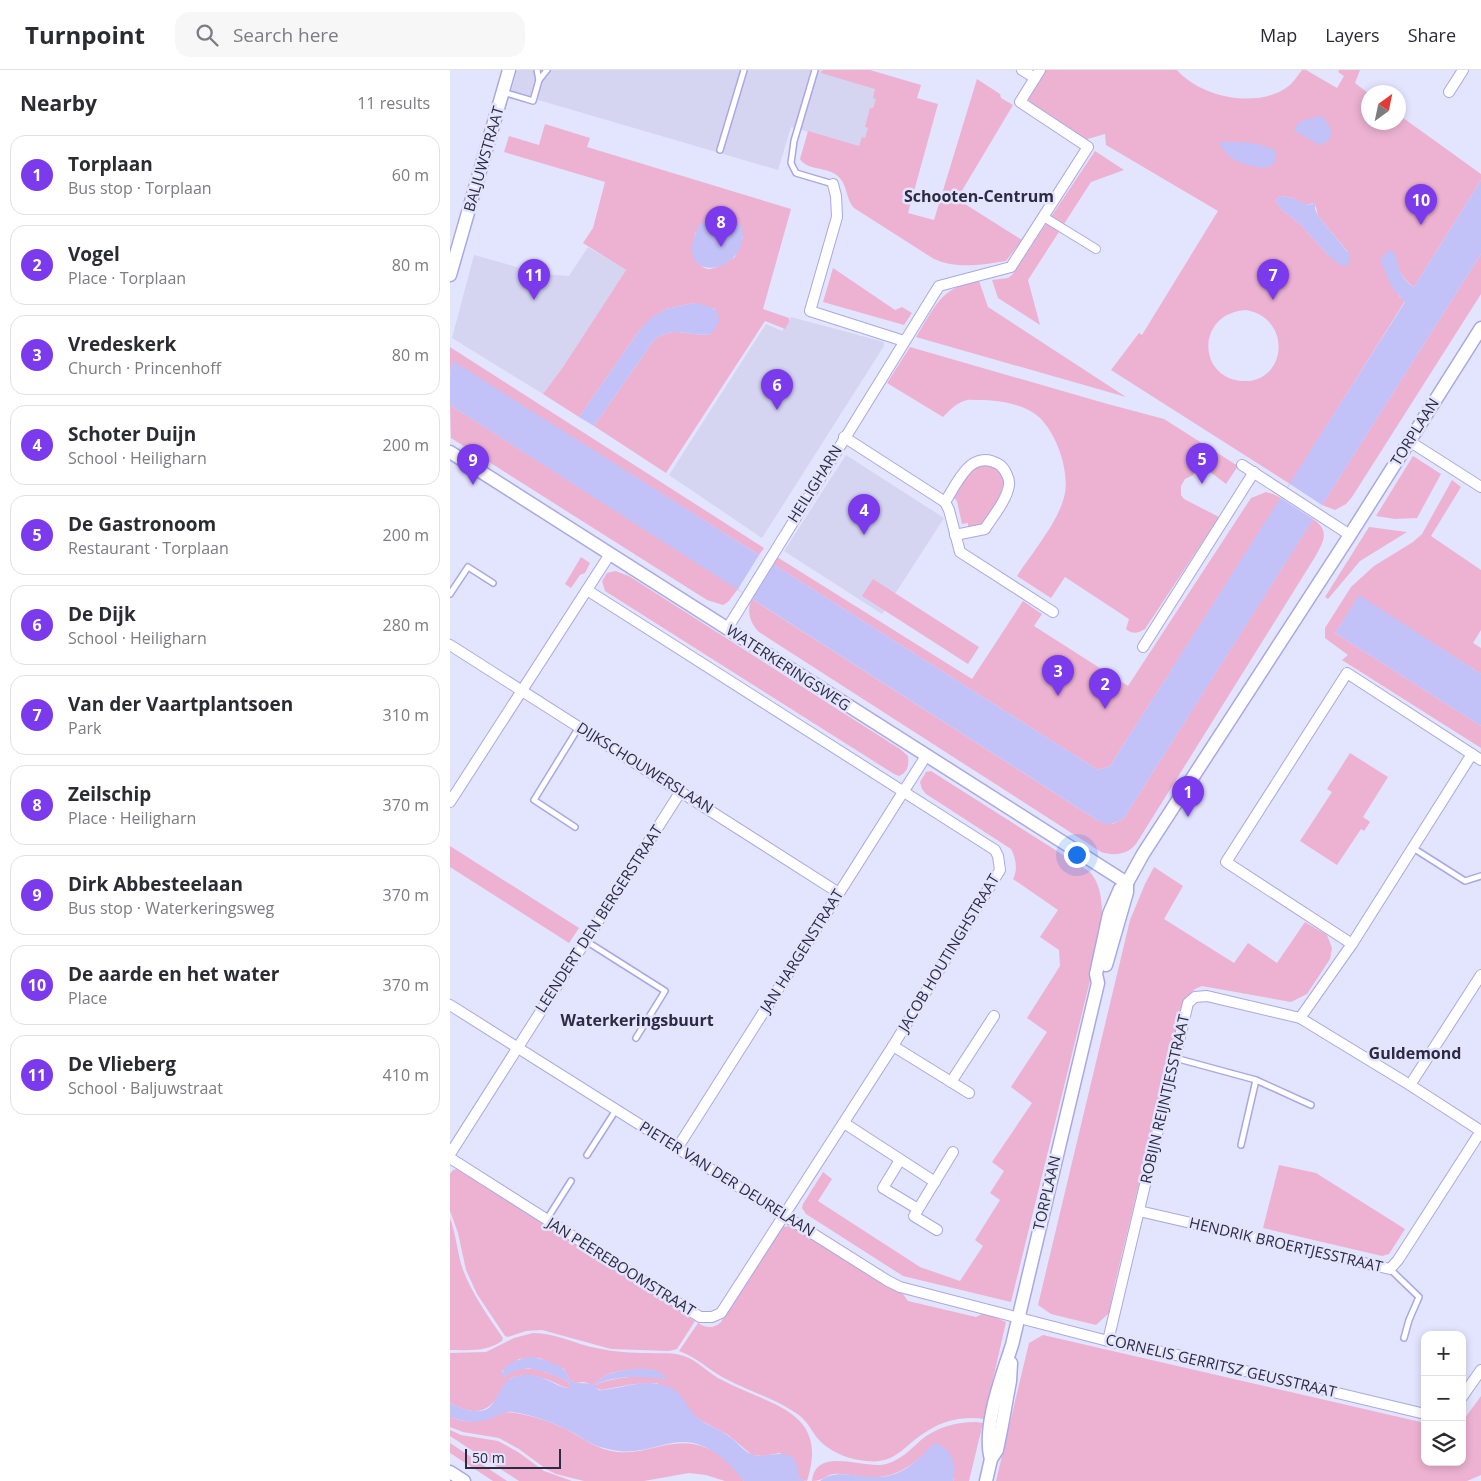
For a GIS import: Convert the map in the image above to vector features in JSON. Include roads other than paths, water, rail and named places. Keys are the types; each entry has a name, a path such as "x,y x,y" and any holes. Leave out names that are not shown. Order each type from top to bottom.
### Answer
{"street":[{"name":"BALJUWSTRAAT","path":"450,275 509,70"},
{"name":"HEILIGHARN","path":"727,629 939,286 1011,268 1088,147 1020,102 1038,74 1022,70"},
{"path":"1449,92 1463,70"},
{"path":"833,184 836,196 837,217 810,311 904,341"},
{"path":"1044,217 1096,249"},
{"name":"TORPLAAN","path":"986,1481 991,1459 988,1448 990,1423 1001,1378 1012,1345 1098,983 1102,977 1127,892 1127,883 1143,854 1350,535 1481,328"},
{"path":"844,438 945,502 949,510 960,552 1053,612"},
{"path":"1409,441 1481,487"},
{"name":"WATERKERINGSWEG","path":"450,452 1127,883"},
{"path":"945,502 968,465 980,460 990,460 1002,466 1007,474 1010,483 1006,494 985,529 955,535"},
{"path":"1242,465 1350,535"},
{"path":"1143,648 1254,472"},
{"path":"451,797 610,554"},
{"path":"587,590 903,791"},
{"name":"DIJKSCHOUWERSLAAN","path":"450,644 839,893"},
{"path":"1352,944 1226,862 1348,673 1481,760"},
{"path":"1300,1018 1352,944 1472,754"},
{"name":"JAN HARGENSTRAAT","path":"678,1147 926,756"},
{"name":"LEENDERT DEN BERGERSTRAAT","path":"450,1154 681,791"},
{"name":"JACOB HOUTINGHSTRAAT","path":"783,1214 893,1046 997,876 1000,866 995,850 903,791"},
{"path":"1410,1085 1481,974"},
{"name":"ROBIJN REIJNTJESSTRAAT","path":"1108,1341 1188,1003 1195,997 1207,996 1300,1018 1481,1131"},
{"name":"PIETER VAN DER DEURELAAN","path":"450,1005 888,1281 900,1287 1018,1317"},
{"path":"951,1082 994,1016"},
{"name":"JACOB HOUTINGHSTRAAT","path":"893,1046 969,1093"},
{"path":"844,1123 935,1182"},
{"name":"HENDRIK BROERTJESSTRAAT","path":"1139,1212 1390,1269 1398,1260 1481,1131"},
{"path":"937,1230 914,1216 954,1152"},
{"name":"JAN PEEREBOOMSTRAAT","path":"450,1158 700,1317 712,1317 721,1313 783,1214"},
{"path":"900,1160 883,1188 918,1210"},
{"name":"CORNELIS GERRITSZ GEUSSTRAAT","path":"1018,1317 1108,1341 1191,1358 1421,1413"},
{"path":"1466,1391 1481,1370"},
{"path":"450,1472 464,1481"}],"lane":[{"path":"537,70 539,80"},
{"path":"503,92 533,101 539,80 547,70"},
{"path":"720,150 744,70"},
{"path":"815,70 794,141 791,163 796,173 833,184"},
{"path":"450,594 468,566 493,583"},
{"path":"575,827 534,800 580,727"},
{"path":"1412,847 1465,881 1481,876"},
{"path":"586,940 665,991 636,1038"},
{"path":"1175,1058 1256,1080 1310,1105"},
{"path":"1241,1145 1256,1080"},
{"path":"587,1155 616,1110"},
{"path":"547,1220 571,1181"},
{"path":"1390,1269 1419,1297 1404,1338"}],"water":[{"path":"1321,116 1328,124 1331,132 1329,140 1325,143 1320,145 1296,132 1296,127 1300,121"},
{"path":"1218,142 1262,145 1276,151 1275,161 1273,165 1262,168 1245,164 1231,158"},
{"path":"1481,180 1481,254 1124,818 1112,824 1100,822 450,405 450,372 453,361 1098,770 1110,766 1405,302 1391,286 1380,260 1388,250 1395,253 1403,276 1414,287"},
{"path":"1281,196 1293,198 1307,204 1316,202 1315,209 1318,216 1350,255 1348,266 1341,266 1329,256 1299,223 1282,210 1275,200"},
{"path":"713,217 741,225 743,239 738,251 730,260 720,266 710,268 700,265 694,258 692,246 699,226 706,219"},
{"path":"694,303 711,307 718,312 719,322 711,334 676,332 662,335 654,340 594,426 579,417 639,331 651,318 666,309"},
{"path":"1359,595 1481,674 1481,726 1335,633"},
{"path":"532,1357 545,1360 564,1369 573,1382 593,1385 606,1375 620,1371 656,1370 667,1379 640,1377 612,1379 596,1385 596,1388 601,1390 650,1383 671,1388 678,1393 696,1416 723,1432 747,1452 762,1456 779,1454 793,1458 797,1465 799,1478 806,1481 744,1481 720,1456 701,1445 691,1442 667,1444 643,1450 621,1451 599,1447 556,1425 519,1413 507,1412 477,1422 461,1421 450,1417 450,1403 473,1411 489,1408 505,1383 518,1376 534,1375 570,1388 570,1384 567,1381 546,1372 528,1368 514,1371 501,1378 504,1369 508,1365"},
{"path":"935,1443 946,1449 952,1458 955,1469 953,1481 820,1481 827,1477 844,1474 871,1477 888,1476 909,1467"}],"place":[{"name":"De aarde en het water","path":"1421,225"},
{"name":"Zeilschip","path":"721,247"},
{"name":"De Vlieberg","path":"534,300"},
{"name":"Van der Vaartplantsoen","path":"1273,300"},
{"name":"De Dijk","path":"777,410"},
{"name":"De Gastronoom","path":"1202,484"},
{"name":"Dirk Abbesteelaan","path":"473,485"},
{"name":"Schoter Duijn","path":"864,535"},
{"name":"Vredeskerk","path":"1058,696"},
{"name":"Vogel","path":"1105,709"},
{"name":"Torplaan","path":"1188,817"}],"district":[{"name":"Schooten-Centrum","path":"979,196"},
{"name":"Waterkeringsbuurt","path":"637,1020"},
{"name":"Guldemond","path":"1415,1053"}]}
